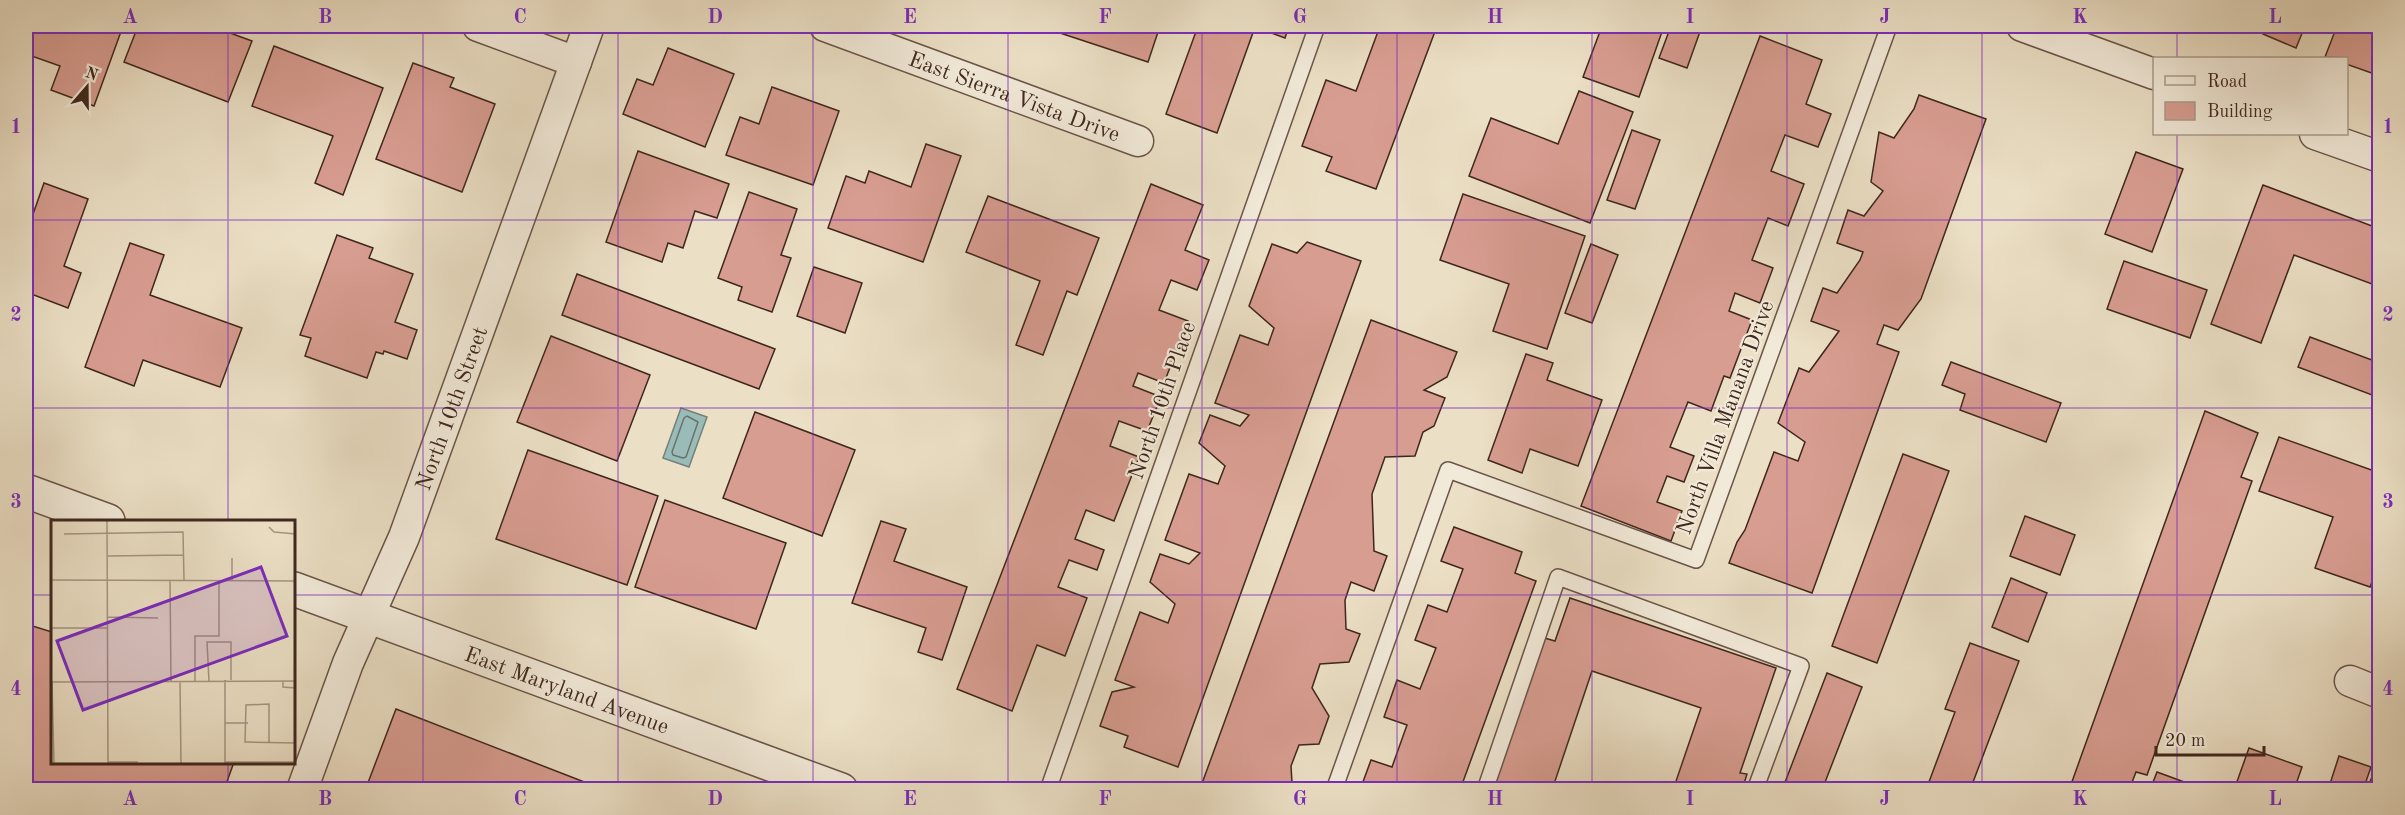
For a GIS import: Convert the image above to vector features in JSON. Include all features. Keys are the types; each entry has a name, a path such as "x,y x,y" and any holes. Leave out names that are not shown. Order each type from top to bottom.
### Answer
{"street":[{"path":"478,26 576,62"},
{"name":"North 10th Street","path":"302,789 348,663 404,537 589,26"},
{"name":"East Sierra Vista Drive","path":"825,26 1138,141"},
{"path":"2038,28 2153,74"},
{"path":"2318,135 2379,157"},
{"path":"26,491 105,520"},
{"name":"East Maryland Avenue","path":"296,590 841,789"},
{"path":"2350,681 2379,693"}],"lane":[{"name":"North 10th Place","path":"1048,789 1317,26"},
{"name":"North Villa Manana Drive","path":"1334,789 1448,470 1696,560 1889,26"},
{"path":"1485,789 1558,577 1801,666 1755,789"}],"water":[{"path":"681,408 707,417 689,467 663,458"}],"building":[{"path":"26,26 123,26 94,106 51,90 60,66 26,54"},
{"path":"138,26 211,26 252,41 228,102 124,62"},
{"path":"1056,26 1160,26 1148,62 1054,31"},
{"path":"1198,26 1289,26 1285,38 1255,27 1217,133 1166,114"},
{"path":"1380,26 1437,26 1376,189 1326,171 1332,157 1302,146 1326,80 1356,91"},
{"path":"1602,26 1664,26 1639,97 1583,77"},
{"path":"1671,26 1702,26 1687,68 1659,58"},
{"path":"2266,26 2305,26 2296,48 2263,34"},
{"path":"2337,26 2380,26 2380,76 2348,65 2348,57 2325,57"},
{"path":"1760,36 1822,60 1806,104 1831,114 1818,147 1785,135 1771,171 1804,184 1788,226 1768,218 1752,260 1773,268 1760,303 1735,293 1729,311 1752,320 1730,378 1724,376 1711,411 1688,402 1670,447 1694,456 1684,482 1667,476 1657,502 1682,511 1671,541 1581,506"},
{"path":"274,46 383,88 343,195 315,183 333,136 252,106"},
{"path":"668,48 734,74 705,147 623,114 637,79 653,85"},
{"path":"413,63 454,78 450,87 495,104 462,192 376,159"},
{"path":"772,87 839,111 813,185 726,155 740,117 759,124"},
{"path":"1579,91 1633,112 1590,223 1469,176 1491,118 1558,144"},
{"path":"1919,95 1986,119 1921,299 1898,330 1884,325 1877,344 1899,352 1812,593 1729,563 1737,542 1745,530 1774,452 1798,461 1805,442 1778,423 1799,368 1809,372 1839,331 1811,321 1823,288 1837,293 1863,252 1837,243 1848,210 1864,216 1883,191 1871,182 1879,132 1894,138 1914,109"},
{"path":"1632,130 1660,140 1635,209 1607,200"},
{"path":"926,144 961,156 923,262 828,228 846,176 865,183 869,171 911,187"},
{"path":"638,151 729,184 717,218 695,211 683,248 668,243 662,262 606,242"},
{"path":"2136,152 2183,169 2152,252 2105,234"},
{"path":"44,183 88,199 64,266 81,273 68,308 26,292 26,234"},
{"path":"1151,184 1203,205 1185,250 1209,260 1197,290 1171,280 1159,310 1188,321 1164,383 1138,373 1133,386 1161,397 1147,431 1119,421 1110,446 1139,457 1114,521 1086,510 1075,539 1104,550 1097,570 1069,560 1058,587 1087,598 1065,656 1037,645 1012,711 957,689"},
{"path":"2263,185 2380,229 2380,287 2294,255 2261,343 2211,324"},
{"path":"749,192 797,209 781,255 791,258 772,312 738,300 742,287 718,278"},
{"path":"1463,194 1585,236 1547,349 1493,331 1509,284 1440,260"},
{"path":"988,196 1099,238 1077,295 1067,291 1043,355 1016,345 1040,281 966,252"},
{"path":"337,235 373,248 369,258 413,274 395,322 417,330 407,359 384,351 383,354 376,352 367,378 305,356 311,338 300,335"},
{"path":"1307,242 1361,261 1178,767 1124,747 1128,736 1100,726 1112,692 1134,687 1115,680 1140,612 1168,623 1175,604 1150,582 1160,554 1189,564 1200,553 1165,540 1189,474 1218,484 1225,466 1199,443 1210,415 1240,426 1249,415 1215,403 1240,335 1268,345 1274,328 1249,306 1272,244 1297,253"},
{"path":"130,243 164,255 150,295 242,328 220,387 143,360 134,386 85,367"},
{"path":"1591,244 1618,255 1592,323 1565,313"},
{"path":"2124,261 2207,290 2190,338 2107,309"},
{"path":"814,267 862,283 845,333 797,316"},
{"path":"577,274 775,349 759,389 562,315"},
{"path":"1371,320 1457,352 1447,377 1424,390 1445,398 1434,426 1423,432 1415,456 1385,457 1372,494 1374,551 1387,556 1374,591 1351,582 1345,600 1346,629 1360,634 1349,662 1320,664 1312,688 1329,716 1319,744 1299,745 1291,766 1292,783 1304,790 1202,790 1200,789"},
{"path":"551,336 650,375 617,461 517,422"},
{"path":"2310,337 2380,363 2380,398 2298,367"},
{"path":"1526,354 1553,363 1547,380 1602,400 1578,466 1530,449 1522,473 1488,460"},
{"path":"1951,362 2061,403 2046,442 1960,410 1965,394 1942,385"},
{"path":"2205,411 2258,433 2241,477 2252,481 2147,775 2136,772 2129,790 2069,790"},
{"path":"755,412 855,450 822,536 723,498"},
{"path":"2279,437 2380,473 2380,562 2370,587 2315,568 2333,517 2259,491"},
{"path":"528,450 658,496 627,585 496,539"},
{"path":"1903,454 1949,471 1877,663 1832,646"},
{"path":"665,500 786,543 756,629 635,587"},
{"path":"2025,516 2075,535 2060,575 2010,556"},
{"path":"881,521 906,529 894,561 967,587 942,660 918,652 926,628 852,603"},
{"path":"1454,527 1522,552 1515,573 1536,581 1460,790 1360,790 1371,760 1392,767 1407,725 1384,717 1397,680 1420,689 1436,648 1415,640 1428,605 1447,612 1463,569 1441,561"},
{"path":"2011,578 2047,593 2028,642 1992,627"},
{"path":"1570,598 1776,668 1740,773 1747,774 1742,790 1673,790 1701,708 1592,671 1552,790 1489,790 1541,637 1555,641"},
{"path":"26,624 51,632 51,764 233,764 224,790 26,790"},
{"path":"1970,643 2019,661 1970,790 1926,790 1955,712 1945,709"},
{"path":"1827,673 1862,687 1822,790 1782,790"},
{"path":"396,709 605,790 371,790 366,788"},
{"path":"2249,748 2302,767 2294,790 2234,790"},
{"path":"2380,755 2380,790 2367,790"},
{"path":"2339,756 2371,767 2363,790 2328,790"},
{"path":"2157,772 2206,790 2150,790"}]}
